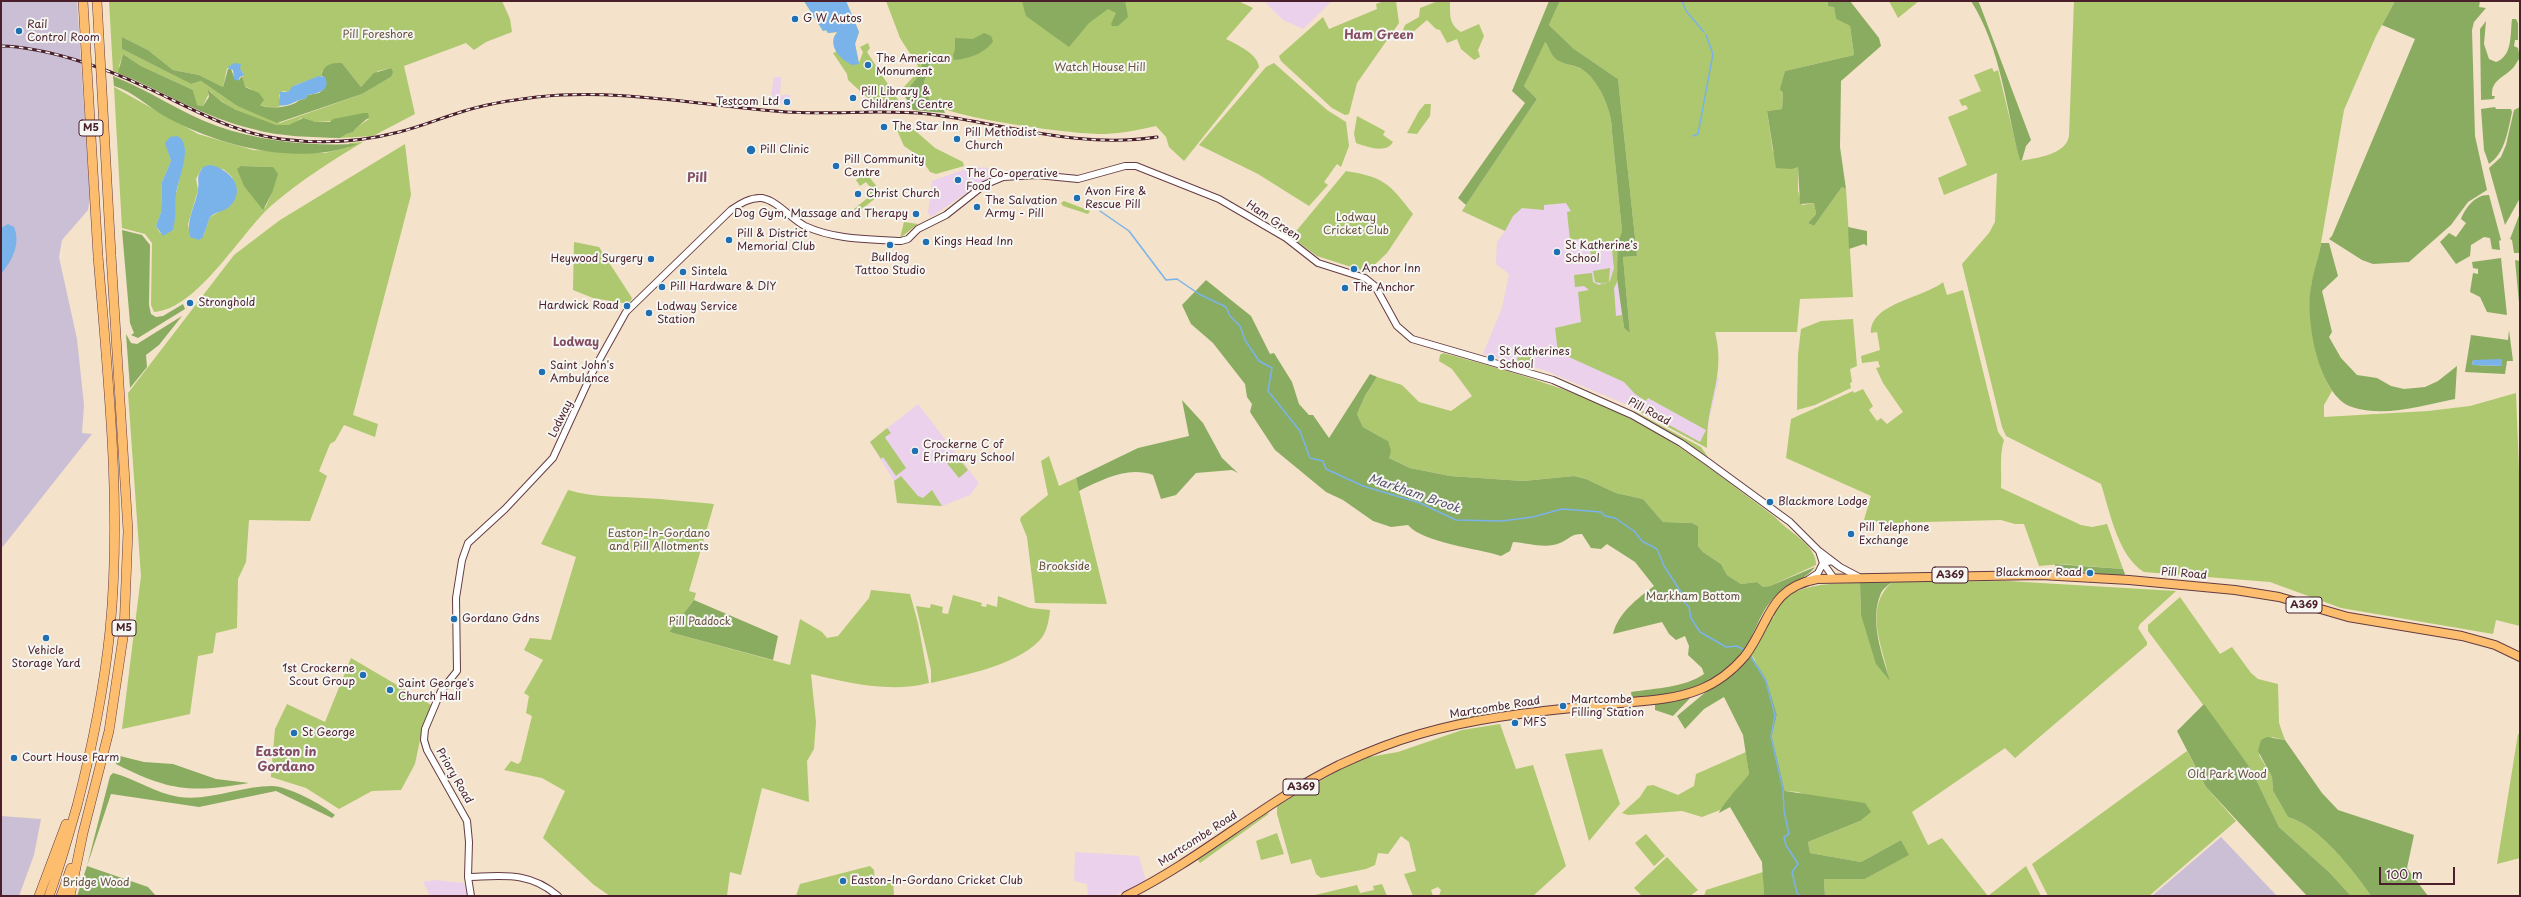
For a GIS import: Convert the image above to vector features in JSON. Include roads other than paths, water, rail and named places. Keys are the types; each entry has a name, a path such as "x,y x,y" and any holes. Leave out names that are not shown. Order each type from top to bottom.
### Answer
{"highway":[{"name":"M5","path":"49,896 86,770 106,667 110,628 114,527 110,407 98,256 83,1"},
{"name":"M5","path":"70,896 83,833 109,731 124,630 128,531 97,1"},
{"name":"M5","path":"39,896 86,770"},
{"name":"M5","path":"61,896 83,833"}],"main road":[{"name":"Pill Road","path":"1859,577 2041,575 2129,580 2256,592 2279,597 2336,614 2479,640 2509,650 2520,657"},
{"name":"Martcombe Road","path":"1126,896 1191,858 1310,781 1344,763 1396,742 1454,725 1476,721 1682,695 1717,681 1745,656 1775,602 1785,592 1808,580 1836,577 1859,577"}],"street":[{"name":"Ham Green","path":"743,202 756,198 767,200 805,226 834,236 901,241 908,239 918,230 946,215 977,190 997,179 1024,174 1066,179 1088,178 1131,166 1145,169 1219,199 1286,238 1318,263 1366,278 1375,286 1390,317 1403,332 1419,342 1440,348"},
{"name":"Lodway","path":"465,549 473,537 505,509 553,458 596,364 629,308 699,240 743,202"},
{"name":"Pill Road","path":"1440,348 1553,380 1632,415 1681,443 1790,522 1819,551 1832,561 1859,577"},
{"name":"Priory Road","path":"465,549 456,598 456,670 441,693 425,729 424,740 427,750 467,821 470,842 468,878 471,896"},
{"name":"Pill Road","path":"1819,551 1823,563 1836,577"},
{"path":"1808,580 1818,573 1823,563 1832,561"},
{"path":"1836,577 1840,567"},
{"path":"468,878 519,876 534,880 558,896"}],"water":[{"path":"804,1 846,1 859,32 855,44 859,64 852,65 838,54 835,50 833,41 837,32 828,33 826,30 823,31"},
{"path":"234,63 241,64 240,68 244,75 240,77 238,81 234,79 233,70 227,68"},
{"path":"319,76 325,77 326,85 323,90 308,95 305,99 283,106 279,105 280,92 288,92 293,86"},
{"path":"177,136 182,140 185,147 184,163 176,195 173,230 163,236 156,226 161,212 162,182 171,161 165,143 170,137"},
{"path":"210,165 223,170 233,179 237,191 236,198 230,207 210,217 203,237 199,240 190,237 189,225 197,196 199,174 203,167"},
{"path":"8,224 14,227 16,233 16,246 9,264 1,274 1,228"},
{"path":"2502,359 2502,366 2472,365 2473,360"}],"waterway":[{"path":"1682,1 1686,11 1704,32"},
{"path":"1693,136 1698,134 1713,54 1706,35"},
{"name":"Markham Brook","path":"1100,211 1129,231 1166,280 1177,279 1199,294 1226,307 1230,316 1240,326 1245,340 1259,361 1272,368 1268,391 1300,431 1310,458 1323,461 1326,469 1363,486 1420,503 1456,520 1502,521 1533,517 1562,509 1601,512 1605,516 1615,518 1634,531 1642,541 1657,549 1664,566 1681,592 1680,598 1689,607 1691,618 1700,632 1726,647 1737,646 1744,650"},
{"name":"Markham Brook","path":"1749,654 1766,681 1775,715 1771,737 1783,789 1784,811 1789,834 1784,837 1786,845 1798,864 1792,872 1797,893 1800,896"}],"railway":[{"path":"1,46 36,50 74,59 127,79 227,125 262,136 296,141 325,142 370,138 407,130 470,109 527,98 568,95 631,96 804,113 893,112 928,114 1042,134 1099,140 1128,140 1157,137"}],"place":[{"name":"G W Autos","path":"795,19"},
{"name":"Rail Control Room","path":"19,31"},
{"name":"The American Monument","path":"868,65"},
{"name":"Pill Library & Childrens' Centre","path":"853,98"},
{"name":"Testcom Ltd","path":"787,102"},
{"name":"The Star Inn","path":"884,127"},
{"name":"Pill Methodist Church","path":"957,139"},
{"name":"Pill Clinic","path":"751,150"},
{"name":"Pill Community Centre","path":"836,166"},
{"name":"The Co-operative Food","path":"958,180"},
{"name":"Christ Church","path":"858,194"},
{"name":"Avon Fire & Rescue Pill","path":"1077,198"},
{"name":"The Salvation Army - Pill","path":"977,207"},
{"name":"Dog Gym, Massage and Therapy","path":"916,214"},
{"name":"Pill & District Memorial Club","path":"729,240"},
{"name":"Kings Head Inn","path":"926,242"},
{"name":"Bulldog Tattoo Studio","path":"890,245"},
{"name":"St Katherine's School","path":"1557,252"},
{"name":"Heywood Surgery","path":"651,259"},
{"name":"Anchor Inn","path":"1354,269"},
{"name":"Sintela","path":"683,272"},
{"name":"Pill Hardware & DIY","path":"662,287"},
{"name":"The Anchor","path":"1345,288"},
{"name":"Stronghold","path":"190,303"},
{"name":"Hardwick Road","path":"627,306"},
{"name":"Lodway Service Station","path":"649,313"},
{"name":"St Katherines School","path":"1491,358"},
{"name":"Saint John's Ambulance","path":"542,372"},
{"name":"Crockerne C of E Primary School","path":"915,451"},
{"name":"Blackmore Lodge","path":"1770,502"},
{"name":"Pill Telephone Exchange","path":"1851,534"},
{"name":"Blackmoor Road","path":"2090,573"},
{"name":"Gordano Gdns","path":"454,619"},
{"name":"Vehicle Storage Yard","path":"46,638"},
{"name":"1st Crockerne Scout Group","path":"363,675"},
{"name":"Saint George's Church Hall","path":"390,690"},
{"name":"Martcombe Filling Station","path":"1563,706"},
{"name":"MFS","path":"1515,723"},
{"name":"St George","path":"294,733"},
{"name":"Court House Farm","path":"14,758"},
{"name":"Easton-In-Gordano Cricket Club","path":"843,881"}],"district":[{"name":"Ham Green","path":"1379,36"},
{"name":"Pill","path":"697,178"},
{"name":"Lodway","path":"576,343"},
{"name":"Easton in Gordano","path":"286,760"}],"park label":[{"name":"Pill Foreshore","path":"378,35"},
{"name":"Watch House Hill","path":"1100,68"},
{"name":"Lodway Cricket Club","path":"1356,224"},
{"name":"Easton-In-Gordano and Pill Allotments","path":"659,540"},
{"name":"Brookside","path":"1064,567"},
{"name":"Markham Bottom","path":"1693,597"},
{"name":"Pill Paddock","path":"700,622"},
{"name":"Old Park Wood","path":"2227,775"},
{"name":"Bridge Wood","path":"96,883"}]}
